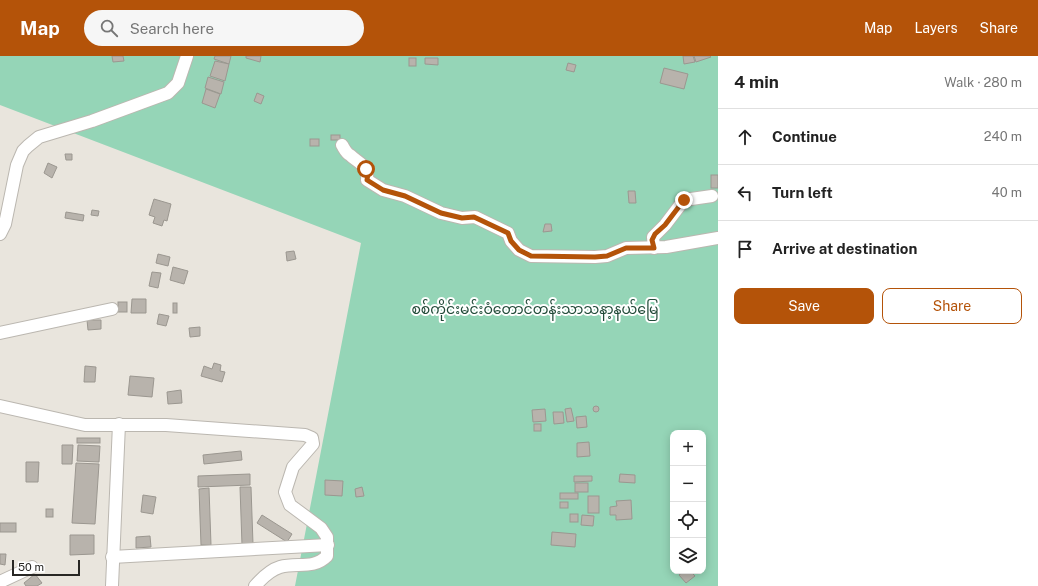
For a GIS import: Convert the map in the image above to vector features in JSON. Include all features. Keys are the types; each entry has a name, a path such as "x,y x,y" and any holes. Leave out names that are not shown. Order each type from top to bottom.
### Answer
{"street":[{"path":"0,234 5,224 19,160 23,151 33,141 58,130 92,121 168,93 178,83 187,56"},
{"path":"342,145 348,154 360,161 363,165 368,173 367,180 383,190 405,196 451,216 462,218 474,217 508,233 511,241 519,250 531,256 607,256 626,248 654,248 718,238"},
{"path":"654,248 653,237 674,214 684,200 712,196"},
{"path":"0,333 112,309"},
{"path":"0,406 85,425 166,425 305,435 312,438 313,444 293,468 285,492 290,505 321,528 327,538 327,556 320,562 280,567 269,572 255,586"},
{"path":"112,586 112,557 119,424"},
{"path":"112,557 328,545"},
{"path":"0,582 32,567"}],"green space":[{"name":"စစ်ကိုင်းမင်းဝံတောင်တန်းသာသနာ့နယ်မြေ","path":"0,56 718,56 718,586 295,586 361,243 0,105"}],"building":[{"path":"112,56 123,56 124,61 113,62"},
{"path":"215,56 231,56 229,64 214,59"},
{"path":"246,56 261,56 260,62 246,58"},
{"path":"683,56 693,56 695,62 684,64"},
{"path":"694,56 710,56 711,57 696,62"},
{"path":"409,58 416,58 416,66 409,66"},
{"path":"425,58 438,58 438,65 425,64"},
{"path":"215,61 229,64 225,81 210,76"},
{"path":"568,63 576,65 574,72 566,70"},
{"path":"664,68 688,74 684,89 660,83"},
{"path":"208,77 224,82 221,94 205,88"},
{"path":"206,89 220,94 215,108 202,103"},
{"path":"257,93 264,96 261,104 254,101"},
{"path":"331,135 340,135 340,140 331,140"},
{"path":"310,139 319,139 319,146 310,146"},
{"path":"65,154 72,154 72,160 66,160"},
{"path":"48,163 57,167 52,178 44,173"},
{"path":"711,175 718,175 718,188 711,188"},
{"path":"628,191 635,191 636,203 629,203"},
{"path":"154,199 171,204 167,221 164,220 162,226 153,223 155,217 149,215"},
{"path":"92,210 99,211 98,216 91,215"},
{"path":"66,212 84,215 83,221 65,218"},
{"path":"545,224 551,224 552,231 543,232"},
{"path":"294,251 296,259 287,261 286,252"},
{"path":"158,254 170,257 168,266 156,263"},
{"path":"173,267 188,271 184,284 170,280"},
{"path":"152,272 161,273 158,288 149,286"},
{"path":"132,299 146,299 146,313 131,313"},
{"path":"118,302 127,302 127,312 118,312"},
{"path":"173,303 177,303 177,313 173,313"},
{"path":"159,314 169,316 166,326 157,324"},
{"path":"87,320 101,320 101,329 88,330"},
{"path":"200,327 200,336 190,337 189,328"},
{"path":"214,363 221,365 220,371 225,372 222,382 201,376 204,366 212,369"},
{"path":"85,366 96,367 95,382 84,382"},
{"path":"130,376 154,378 152,397 128,395"},
{"path":"181,390 182,403 168,404 167,392"},
{"path":"596,406 599,409 596,412 593,409"},
{"path":"571,408 574,421 567,422 565,409"},
{"path":"545,409 546,421 533,422 532,410"},
{"path":"553,412 563,412 564,423 554,424"},
{"path":"586,416 587,427 577,428 576,417"},
{"path":"534,424 541,424 541,431 534,431"},
{"path":"77,438 100,438 100,443 77,443"},
{"path":"589,442 590,456 577,457 577,443"},
{"path":"62,445 73,445 72,464 62,464"},
{"path":"78,445 100,446 99,462 77,461"},
{"path":"241,451 242,460 204,464 203,455"},
{"path":"26,462 39,462 38,482 26,482"},
{"path":"76,463 99,464 95,524 72,523"},
{"path":"250,474 250,485 198,487 198,476"},
{"path":"620,474 635,475 635,483 619,482"},
{"path":"574,476 592,476 592,481 574,482"},
{"path":"325,480 343,481 342,496 325,495"},
{"path":"575,483 588,483 588,492 575,492"},
{"path":"240,487 251,487 253,544 242,545"},
{"path":"362,487 364,496 356,497 355,489"},
{"path":"209,488 211,545 201,545 199,489"},
{"path":"560,493 578,493 578,499 560,499"},
{"path":"143,495 156,497 153,514 141,512"},
{"path":"588,496 599,496 599,513 588,513"},
{"path":"631,500 632,519 616,520 616,515 610,515 610,507 617,506 616,501"},
{"path":"560,502 568,502 568,508 560,508"},
{"path":"46,509 53,509 53,517 46,517"},
{"path":"570,514 578,514 578,522 570,522"},
{"path":"262,515 292,534 287,542 257,523"},
{"path":"582,515 594,516 593,526 581,525"},
{"path":"0,523 16,523 16,532 0,532"},
{"path":"552,532 576,534 575,547 551,545"},
{"path":"70,535 94,535 94,554 70,555"},
{"path":"150,536 151,547 136,548 136,537"},
{"path":"0,554 6,554 5,565 0,564"},
{"path":"35,574 42,583 37,586 26,586 24,583"},
{"path":"693,574 695,576 686,583 679,575"}],"route":[{"path":"366,169 368,173 367,180 383,190 405,196 441,213 451,216 462,218 474,217 508,233 511,241 519,250 531,256 595,257 607,256 632,247 640,249 654,248 652,240 653,237 665,225 684,200"}]}
